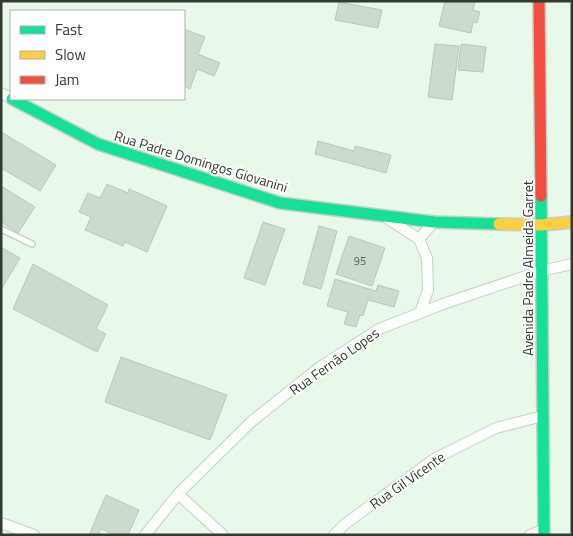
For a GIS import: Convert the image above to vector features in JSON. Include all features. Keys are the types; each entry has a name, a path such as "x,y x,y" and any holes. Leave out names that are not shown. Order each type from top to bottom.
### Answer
{"street":[{"name":"Avenida Padre Almeida Garret","path":"539,1 544,532"},
{"name":"Rua Padre Domingos Giovanini","path":"16,100 98,144 280,203 434,222 542,225 572,222"},
{"path":"385,217 420,239 427,258 428,290 420,313"},
{"path":"420,239 434,222"},
{"name":"Rua Fernão Lopes","path":"144,535 178,494 252,421 320,367 379,329 443,304 541,271 572,264"},
{"path":"428,290 443,304"},
{"name":"Rua Gil Vicente","path":"334,535 345,524 434,459 496,428 543,416"},
{"path":"178,494 223,535"},
{"path":"1,523 34,535"},
{"path":"530,535 544,532"}],"lane":[{"path":"1,229 32,244"}],"building":[{"path":"445,1 475,1 473,10 480,12 477,23 473,22 471,33 439,26"},
{"path":"339,2 382,10 378,28 335,20"},
{"path":"185,29 205,37 198,54 220,63 214,76 197,69 190,89 185,86"},
{"path":"435,44 459,46 452,100 428,97"},
{"path":"461,44 486,47 483,72 458,70"},
{"path":"1,132 56,165 40,191 1,168"},
{"path":"318,141 354,151 355,146 391,155 386,173 315,154"},
{"path":"107,184 128,193 129,189 167,206 147,252 125,242 123,246 85,230 91,217 79,212 88,193 100,198"},
{"path":"1,186 35,207 18,233 1,222"},
{"path":"263,222 285,229 265,285 244,278"},
{"path":"319,226 337,231 321,289 303,284"},
{"path":"349,236 385,248 372,286 336,274"},
{"path":"1,247 20,258 1,290"},
{"path":"33,264 108,305 96,329 106,334 97,352 13,309"},
{"path":"335,279 376,291 378,285 399,291 394,307 368,300 363,316 360,315 356,327 344,324 348,312 327,306"},
{"path":"121,357 227,395 210,440 105,402"},
{"path":"106,495 139,510 128,535 115,535 101,529 98,535 89,535"}],"traffic: fast":[{"path":"14,100 98,144 280,203 434,222 499,224"},
{"path":"541,196 544,535"}],"traffic: slow":[{"path":"499,224 542,225 572,222"}],"traffic: jam":[{"path":"539,1 541,196"}]}
